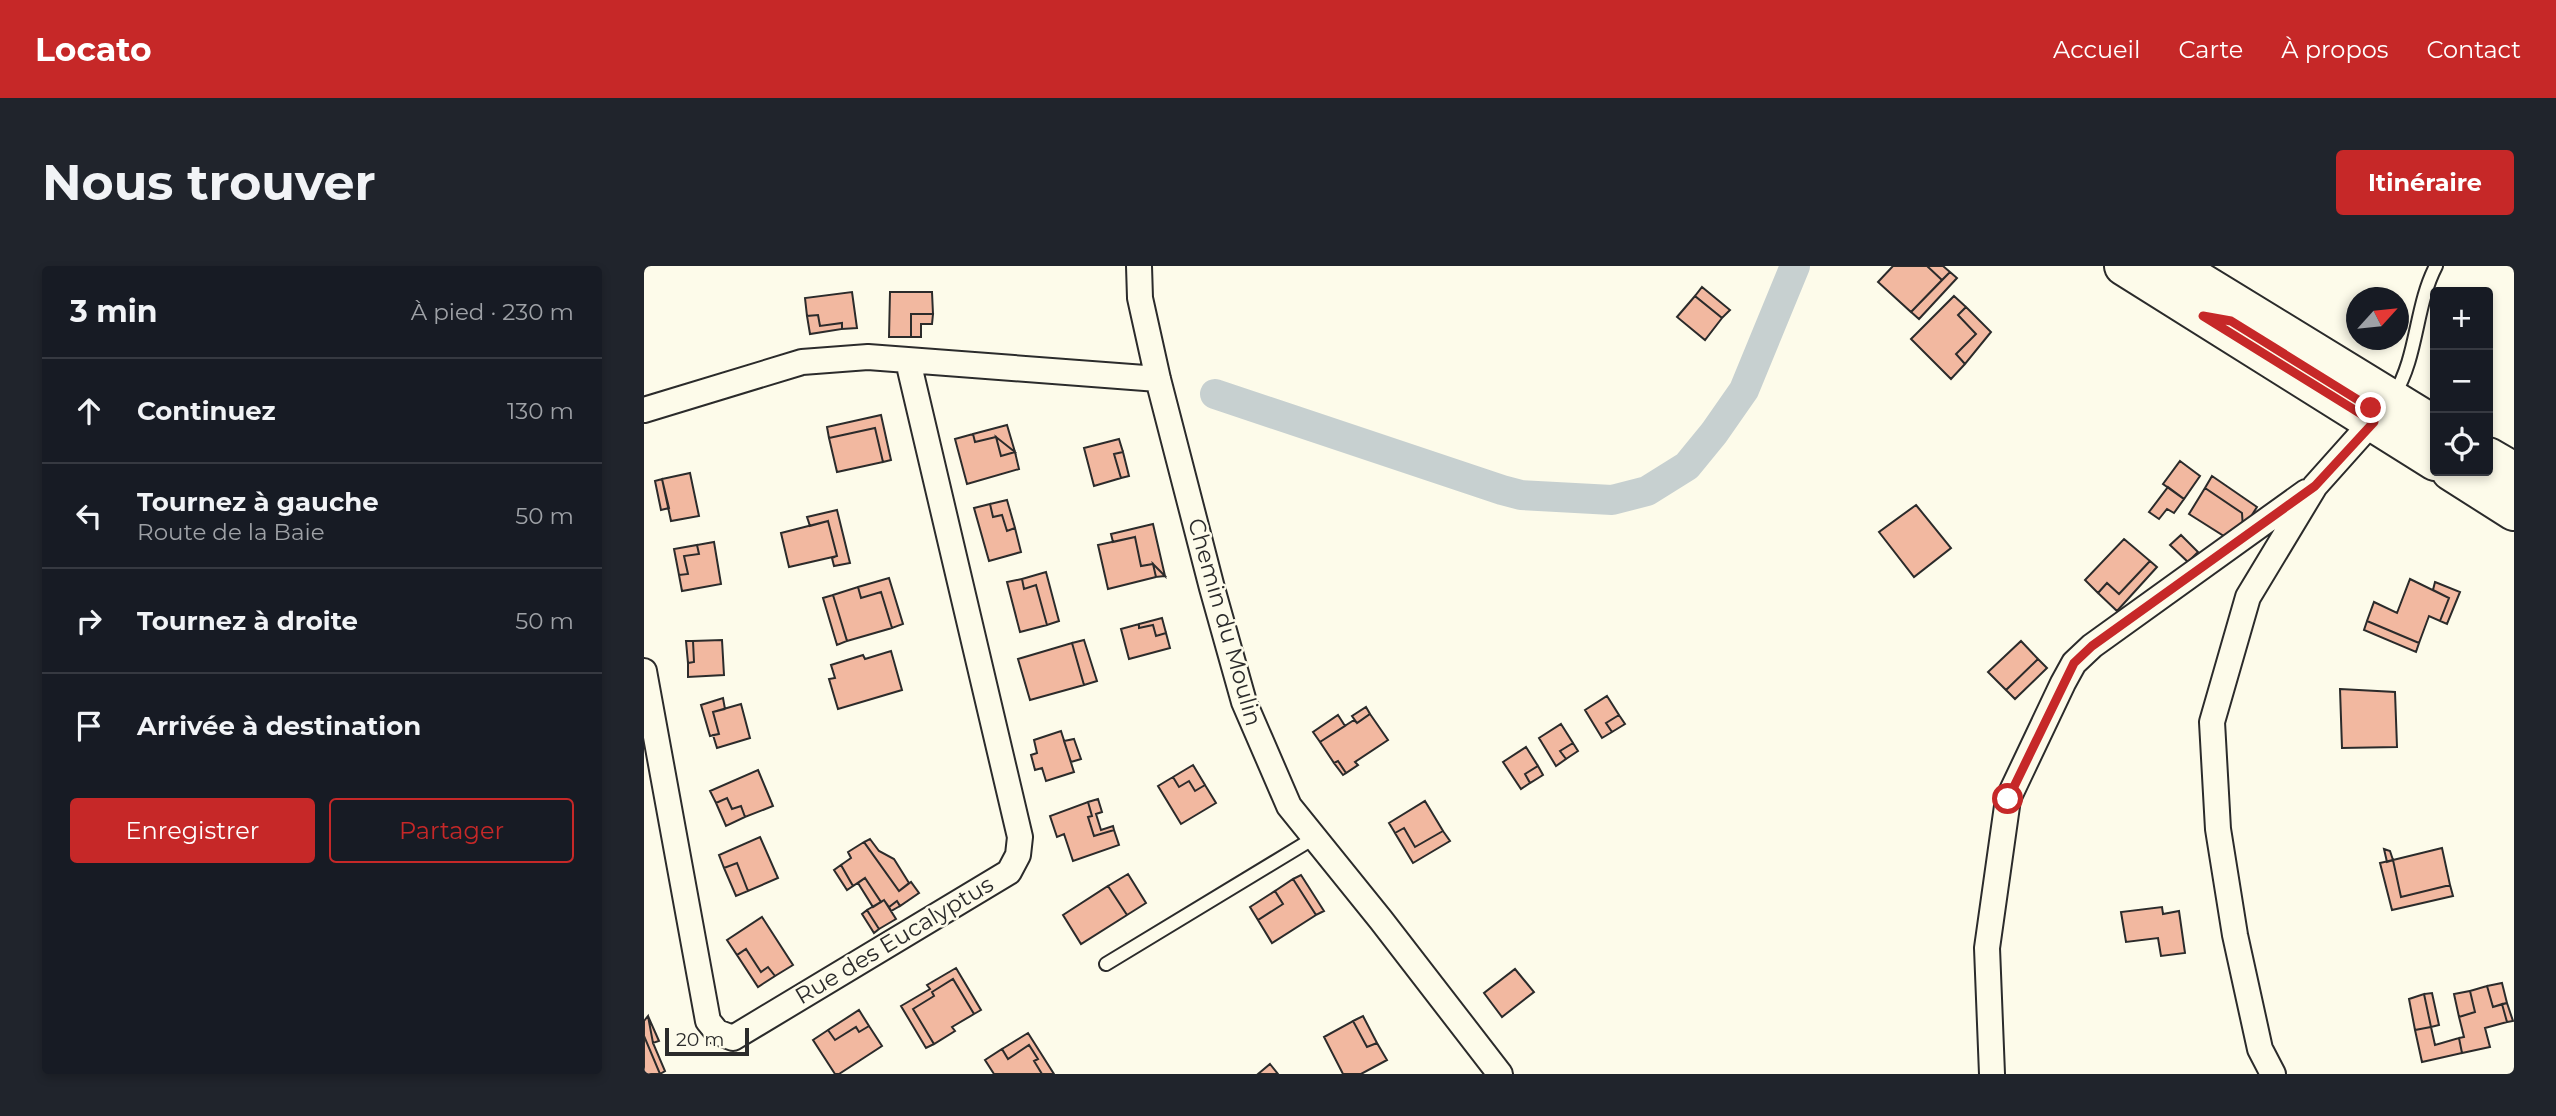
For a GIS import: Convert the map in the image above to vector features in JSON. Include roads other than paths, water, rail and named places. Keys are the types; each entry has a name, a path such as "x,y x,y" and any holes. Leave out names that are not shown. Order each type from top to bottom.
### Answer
{"main road":[{"path":"2124,266 2203,316 2383,411 2430,425"},
{"path":"2174,266 2383,411 2430,456"},
{"path":"2383,411 2394,414 2430,435"},
{"path":"2493,460 2514,472"},
{"path":"2459,476 2514,511"}],"street":[{"name":"Chemin du Moulin","path":"1139,266 1140,298 1158,379 1244,702 1289,806 1500,1074"},
{"path":"644,410 802,362 868,357 1158,379"},
{"name":"Rue des Eucalyptus","path":"644,671 708,1021 717,1032 733,1038 1009,872 1018,855 1020,837 908,361"},
{"path":"2273,1074 2259,1049 2235,934 2218,829 2213,722 2248,597 2315,486 2383,411"},
{"path":"1992,1074 1987,948 2008,799 2063,683 2074,663 2092,646 2315,486"}],"lane":[{"path":"2383,411 2405,376 2428,281 2436,266"},
{"path":"1106,964 1314,838"}],"waterway":[{"path":"1215,394 1502,490 1521,495 1612,500 1647,491 1687,466 1714,433 1744,390 1795,266"}]}
